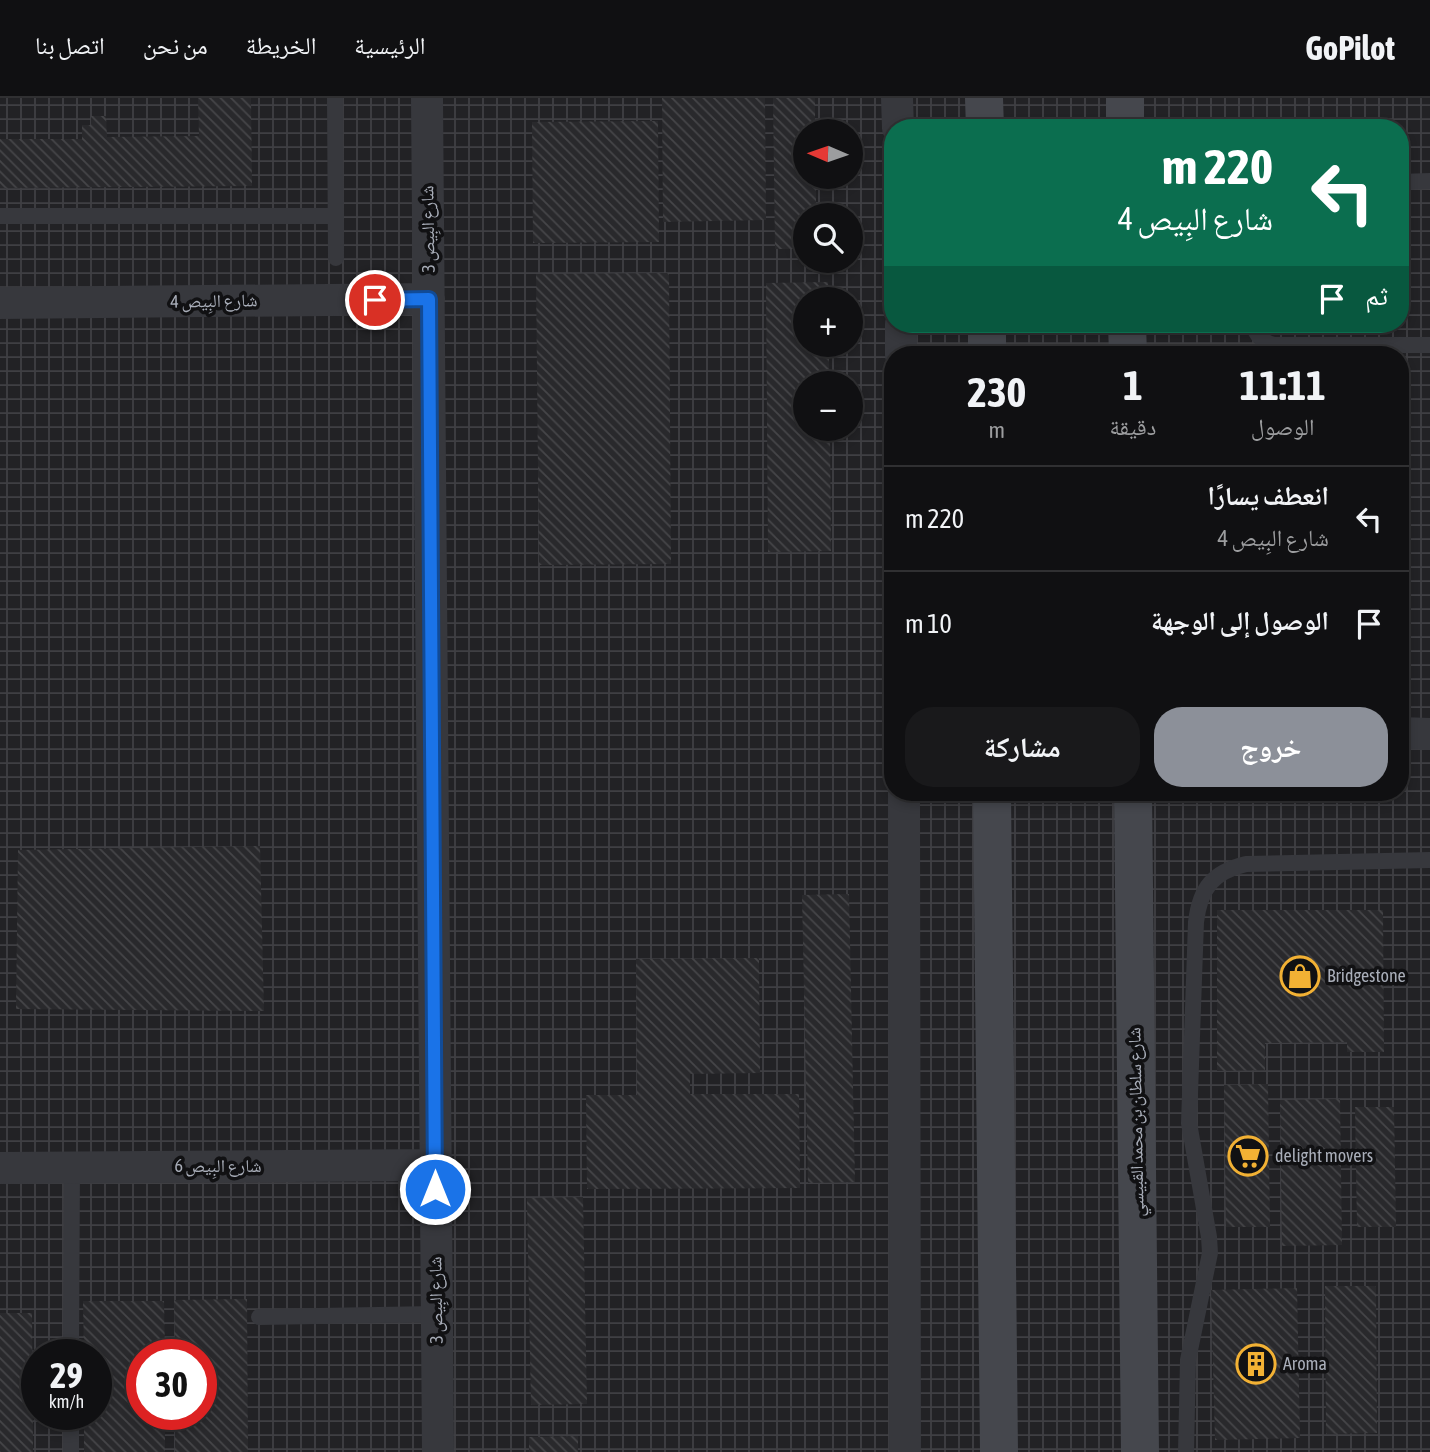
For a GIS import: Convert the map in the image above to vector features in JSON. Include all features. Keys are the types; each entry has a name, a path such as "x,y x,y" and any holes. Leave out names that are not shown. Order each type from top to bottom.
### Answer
{"main road":[{"path":"984,98 985,119"},
{"path":"1125,98 1125,119"},
{"path":"992,801 999,1452"},
{"name":"شارع سلطان بن محمد القبيسي","path":"1133,801 1140,1452"}],"street":[{"name":"شارع البِيص 3","path":"427,98 438,1452"},
{"path":"897,98 898,119"},
{"name":"شارع البِيص 4","path":"0,303 429,299"},
{"path":"1409,733 1430,734"},
{"path":"904,801 905,1452"},
{"name":"شارع البِيص 6","path":"0,1168 435,1165"}],"lane":[{"path":"335,98 336,258"},
{"path":"1409,182 1430,181"},
{"path":"0,216 336,216"},
{"path":"1257,333 1266,343 1274,345 1430,345"},
{"path":"1186,1452 1188,1360 1210,1252 1192,1145 1189,1101 1198,905 1205,890 1216,877 1230,868 1246,864 1430,860"},
{"path":"71,1339 72,1168"},
{"path":"259,1317 436,1314"},
{"path":"71,1430 71,1452"}],"shaded area":[{"path":"0,98 1430,98 1430,1452 0,1452"}],"building":[{"path":"198,98 251,98 252,186 0,188 0,139 82,139 82,125 91,125 91,116 106,116 107,137 199,136"},
{"path":"662,98 765,98 766,220 663,222"},
{"path":"773,98 815,98 815,119 793,119 793,189 816,189 816,203 793,203 793,249 775,249"},
{"path":"658,121 659,242 533,243 532,122"},
{"path":"669,273 671,564 539,565 536,274"},
{"path":"828,282 828,287 793,287 793,357 829,357 829,371 793,371 793,441 830,441 831,551 768,552 766,283"},
{"path":"260,846 264,1011 16,1009 18,850"},
{"path":"849,894 855,1182 808,1183 802,895"},
{"name":"Bridgestone","path":"1217,910 1383,910 1384,1052 1347,1052 1347,1042 1265,1043 1265,1070 1217,1071"},
{"path":"759,958 760,1073 690,1074 690,1094 799,1094 800,1188 587,1189 586,1095 637,1095 636,959"},
{"path":"1268,1084 1270,1227 1226,1227 1224,1085"},
{"path":"1340,1099 1342,1245 1282,1246 1280,1100"},
{"path":"1355,1107 1394,1107 1396,1227 1357,1227"},
{"path":"583,1197 587,1404 531,1405 527,1198"},
{"path":"1325,1286 1376,1286 1377,1433 1326,1434"},
{"name":"Aroma","path":"1297,1288 1300,1438 1215,1440 1211,1290"},
{"path":"247,1299 248,1452 175,1452 175,1430 217,1430 217,1339 175,1339 174,1300"},
{"path":"83,1301 164,1301 165,1339 126,1339 126,1430 165,1430 165,1452 84,1452 84,1430 112,1430 112,1339 84,1339"},
{"path":"0,1313 32,1313 32,1339 21,1339 21,1430 33,1430 33,1452 0,1452"},
{"path":"578,1436 578,1452 529,1452 529,1437"}],"place":[{"name":"Bridgestone","path":"1300,976"},
{"name":"delight movers","path":"1248,1156"},
{"name":"Aroma","path":"1256,1364"}],"route":[{"path":"375,300 429,299 435,1189"}]}
